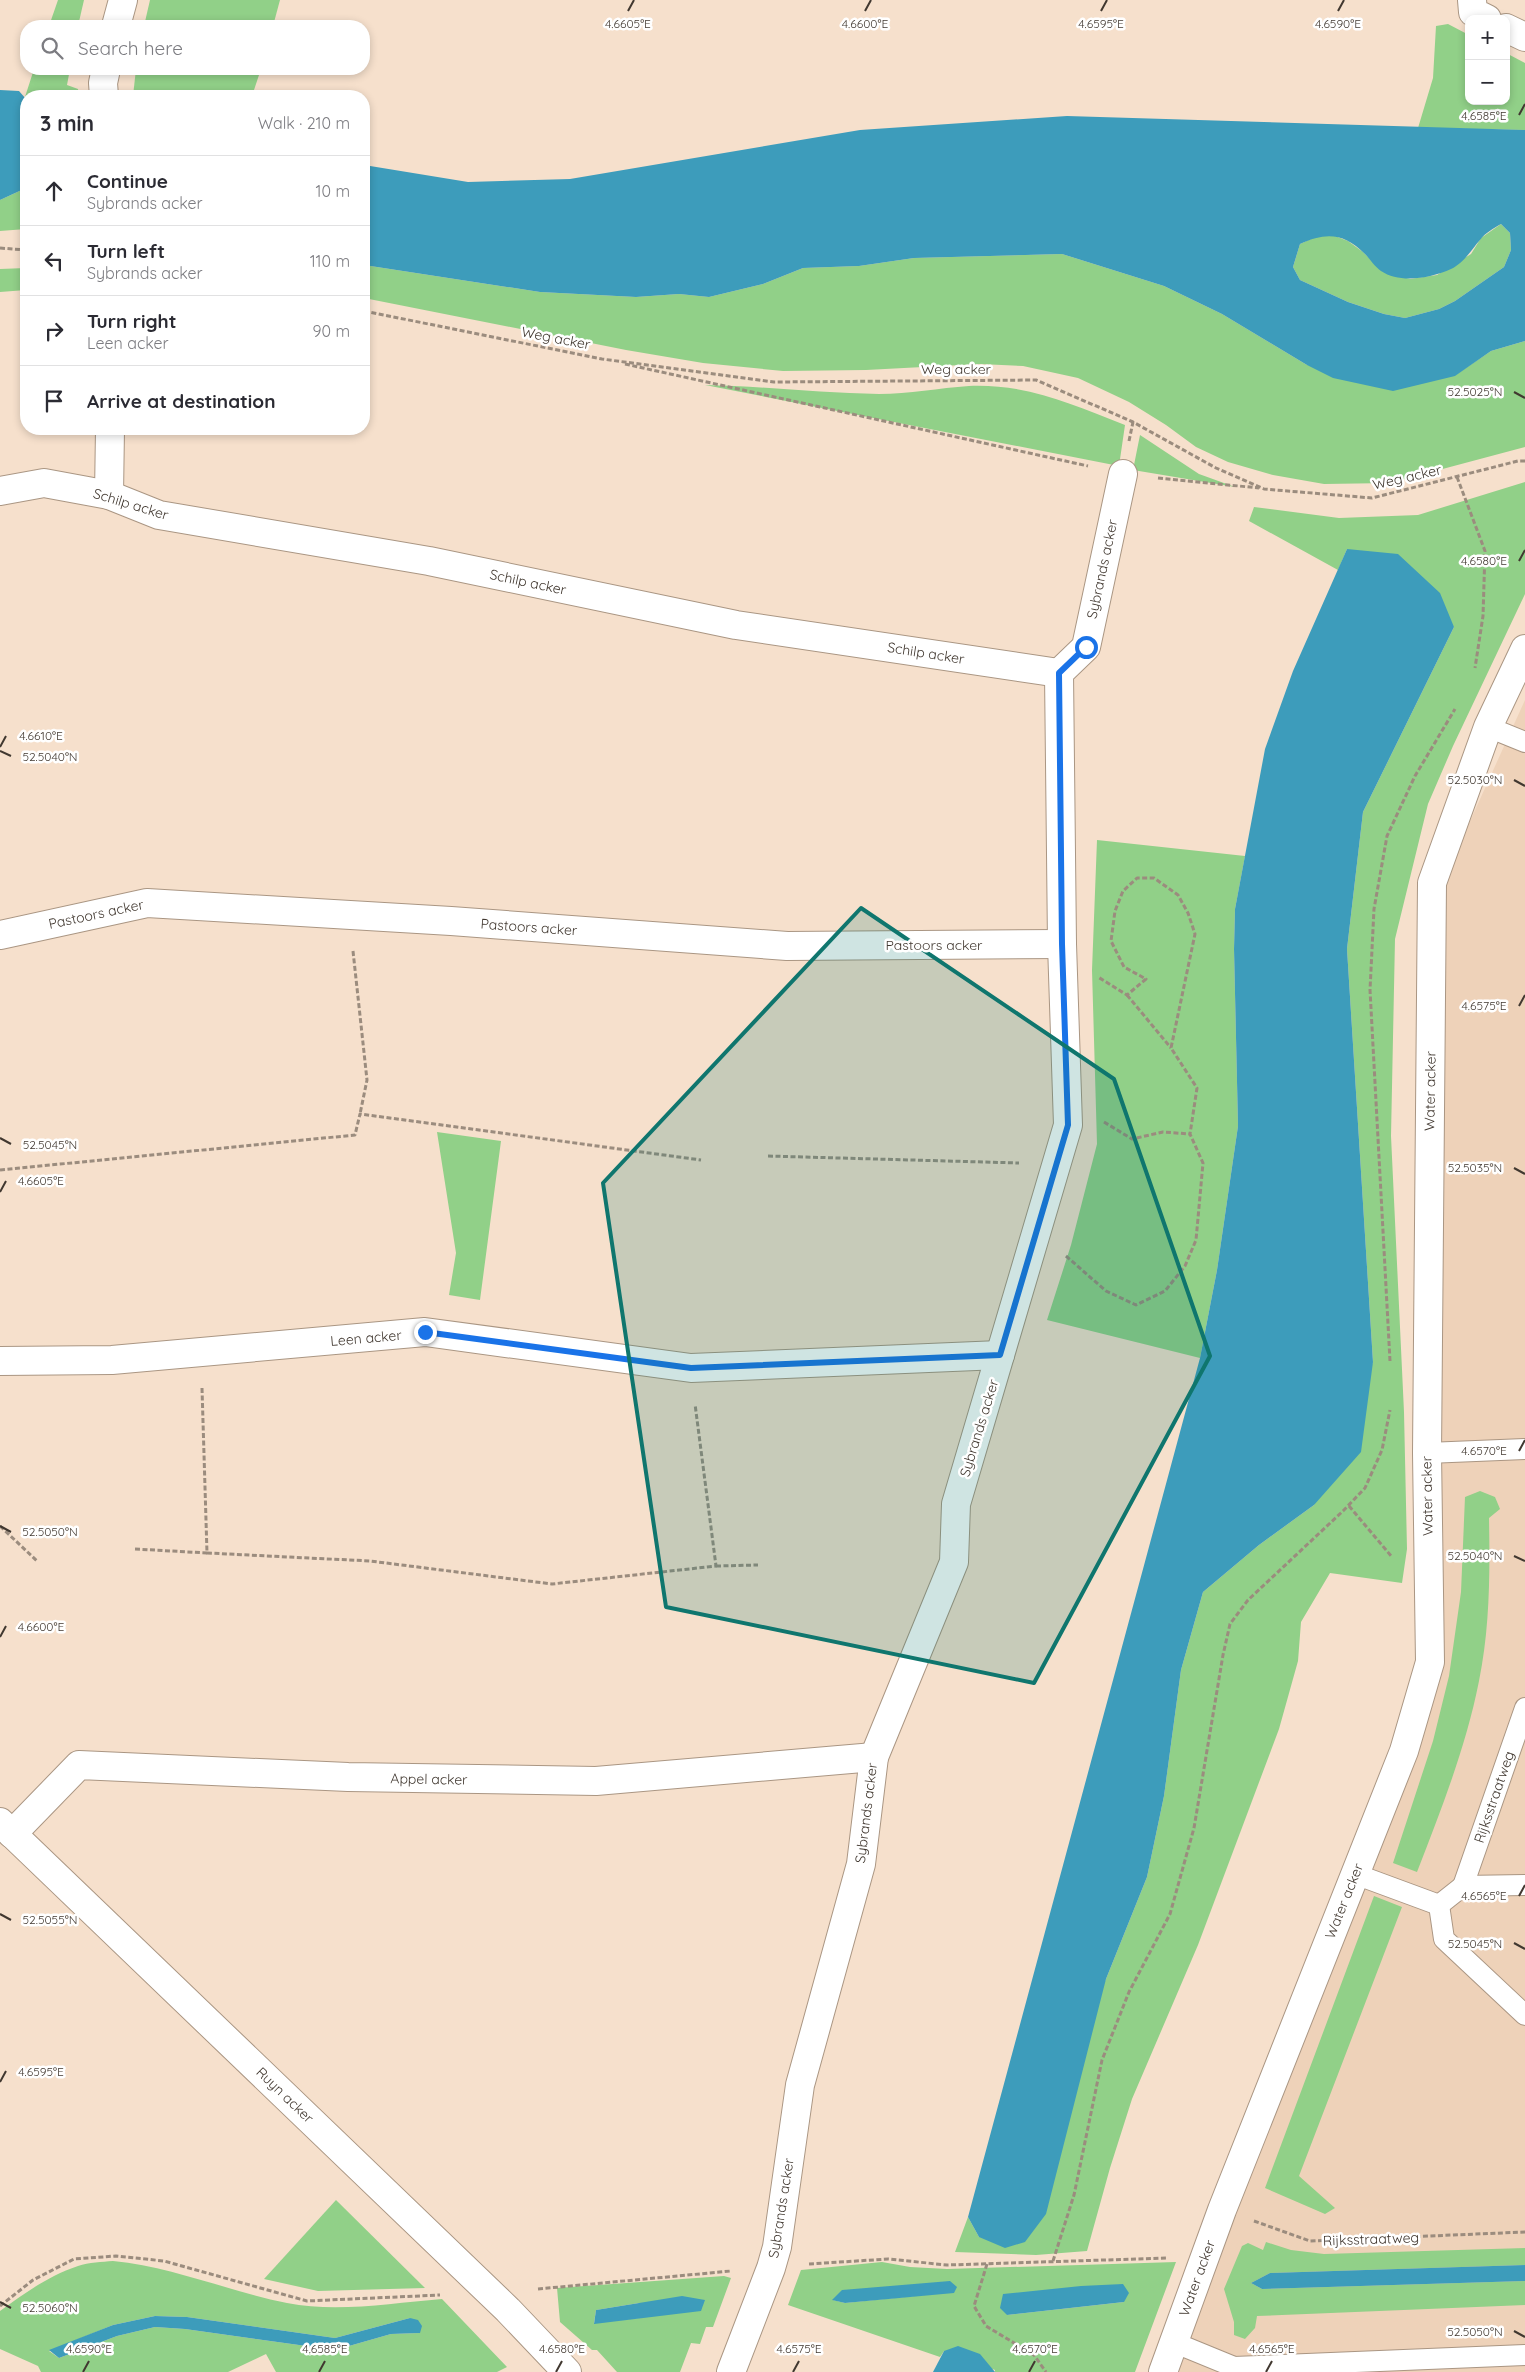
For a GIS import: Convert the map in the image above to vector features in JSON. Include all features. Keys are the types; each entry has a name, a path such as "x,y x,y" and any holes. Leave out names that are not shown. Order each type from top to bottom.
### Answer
{"street":[{"path":"118,20 123,0"},
{"path":"1472,0 1473,12 1479,15"},
{"path":"1510,30 1525,37"},
{"path":"104,90 105,75"},
{"path":"109,495 110,435"},
{"name":"Sybrands acker","path":"731,2372 772,2268 777,2246 800,2085 861,1864 874,1756 954,1562 956,1504 1068,1125 1062,944 1059,673 1086,647 1123,474"},
{"name":"Schilp acker","path":"0,491 44,483 109,495 159,515 429,561 736,625 1059,673"},
{"name":"Water acker","path":"1163,2372 1222,2210 1404,1751 1430,1662 1426,1453 1432,884 1488,727 1525,649"},
{"name":"Pastoors acker","path":"0,935 147,903 349,915 788,946 1062,944"},
{"name":"Leen acker","path":"0,1361 112,1360 425,1332 691,1368 1000,1355"},
{"name":"Appel acker","path":"6,1828 79,1765 348,1777 596,1781 874,1756"},
{"name":"Ruyn acker","path":"6,1828 491,2293 567,2372"}],"lane":[{"path":"1488,727 1525,742"},
{"path":"1426,1453 1525,1449"},
{"name":"Rijksstraatweg","path":"1462,1886 1525,1708"},
{"path":"1355,1874 1439,1905"},
{"path":"1439,1905 1462,1886 1525,1885"},
{"path":"1439,1905 1444,1939 1525,2015"},
{"path":"1173,2342 1234,2367 1525,2355"}],"path":[{"path":"0,248 20,250"},
{"name":"Weg acker","path":"370,312 602,359 774,382 1036,380 1134,422 1216,468 1264,489 1372,498 1525,461"},
{"path":"602,359 1123,474 1264,489"},
{"path":"1457,477 1485,551 1483,616 1474,669"},
{"path":"1390,1371 1370,990 1374,909 1387,836 1415,776 1458,702"},
{"path":"1127,995 1146,979 1124,967 1111,941 1115,911 1123,891 1136,878 1154,878 1178,895 1188,913 1194,934 1171,1048"},
{"path":"0,1170 355,1135 366,1080 349,915"},
{"path":"1035,1239 1057,1249 1106,1292 1136,1305 1165,1291 1185,1266 1196,1240 1203,1163 1190,1134 1196,1088 1171,1048 1127,995 1098,977 1063,978"},
{"path":"1068,1101 1132,1139 1163,1132 1190,1134"},
{"path":"360,1114 701,1160"},
{"path":"768,1156 1057,1164"},
{"path":"200,1352 207,1553"},
{"path":"691,1368 716,1566"},
{"path":"1053,2261 1074,2195 1102,2060 1129,1992 1170,1914 1194,1828 1223,1655 1230,1624 1248,1600 1365,1488 1382,1450 1390,1409"},
{"path":"1348,1506 1429,1601"},
{"path":"0,1526 37,1561"},
{"path":"135,1549 370,1561 552,1584 716,1566 758,1565"},
{"name":"Rijksstraatweg","path":"1222,2210 1310,2241 1525,2232"},
{"path":"0,2306 33,2280 74,2259 116,2256 164,2261 307,2301 491,2293 888,2259 947,2265 1204,2258"},
{"path":"987,2264 974,2306 986,2326 1034,2355 1046,2372"}],"highlighted area":[{"path":"861,908 1114,1079 1210,1356 1034,1683 666,1607 603,1183"}],"shaded area":[{"path":"1525,700 1525,2372 1152,2372 1186,2265 1389,1759 1417,1662 1442,883"}],"green space":[{"path":"58,0 84,0 79,20 51,20"},
{"path":"150,0 280,0 275,20 145,20"},
{"path":"1448,24 1465,33 1465,105 1510,105 1510,55 1525,63 1525,130 1418,128 1433,78 1436,26"},
{"path":"32,75 69,75 67,85 78,90 27,90"},
{"path":"135,75 259,75 254,90 134,90"},
{"path":"20,191 20,229 0,231 0,200"},
{"path":"1501,224 1510,233 1511,250 1504,267 1455,301 1439,309 1405,318 1384,314 1348,302 1300,280 1293,267 1300,244 1313,238 1330,234 1348,241 1363,252 1382,271 1410,279 1437,275 1471,254 1481,238"},
{"path":"1062,254 1164,286 1222,314 1307,365 1454,376 1491,351 1525,341 1525,447 1390,483 1324,484 1273,475 1228,462 1196,447 1166,425 1129,402 1078,378 1023,366 980,364 866,370 783,371 703,363 626,350 370,299 370,266 540,292 636,297 679,294 709,297 763,284 803,268 859,266 914,258"},
{"path":"20,268 20,290 0,292 0,269"},
{"path":"705,385 879,394 969,386 991,386 1011,388 1049,397 1125,425 1119,466"},
{"path":"1140,435 1199,474 1235,487 1133,470"},
{"path":"1525,482 1525,594 1453,746 1428,804 1395,939 1391,1136 1404,1412 1407,1549 1402,1583 1330,1573 1301,1622 1298,1661 1279,1729 1198,1945 1132,2099 1110,2168 1087,2251 1036,2255 955,2252 968,2217 979,2237 1106,1979 1147,1877 1164,1796 1181,1670 1203,1592 1259,1545 1314,1505 1373,1362 1347,949 1363,812 1454,627 1347,549 1338,570 1249,521 1254,507 1339,518 1418,515"},
{"path":"1097,840 1245,856 1235,909 1234,949 1238,1126 1217,1270 1200,1358 1047,1320 1071,1245 1097,1144 1092,970"},
{"path":"437,1132 501,1141 480,1300 449,1295 456,1253"},
{"path":"1480,1491 1495,1497 1500,1509 1489,1518 1489,1600 1483,1661 1474,1706 1460,1754 1417,1872 1393,1863 1433,1741 1449,1676 1461,1592 1465,1497"},
{"path":"1374,1896 1402,1907 1299,2176 1335,2208 1325,2214 1265,2188"},
{"path":"336,2200 425,2288 318,2291 264,2279"},
{"path":"1266,2242 1291,2250 1324,2254 1525,2248 1525,2265 1270,2273 1251,2283 1262,2289 1525,2281 1525,2305 1257,2316 1255,2328 1245,2339 1234,2335 1234,2322 1224,2289 1242,2246 1248,2243 1263,2250"},
{"path":"113,2261 157,2268 265,2298 306,2306 345,2307 442,2299 507,2367 497,2372 276,2372 266,2354 228,2372 41,2372 38,2366 0,2349 0,2311 28,2291 67,2270 91,2263","holes":["155,2316 187,2317 335,2338 410,2318 420,2333 391,2334 335,2350 185,2329 155,2327 117,2336 59,2358 49,2351 113,2325"]},
{"path":"882,2262 910,2267 947,2269 1176,2262 1135,2372 995,2372 995,2370 944,2351 940,2357 788,2305 801,2270","holes":["954,2292 845,2303 833,2300","1003,2294 1016,2294 1124,2302 1007,2315"]},
{"path":"724,2276 731,2278 713,2327 706,2327 700,2344 691,2343 680,2372 617,2372 597,2350 592,2350 560,2322 557,2288","holes":["639,2303 639,2318 594,2323 596,2310"]}],"water":[{"path":"0,90 19,91 20,191 0,200"},
{"path":"1067,116 1525,130 1525,341 1491,351 1455,376 1393,391 1333,378 1307,365 1222,314 1164,286 1062,254 914,258 859,266 803,268 763,284 709,297 679,294 636,297 540,292 370,266 370,166 468,182 570,179 860,130","holes":["1501,224 1510,233 1511,250 1504,267 1455,301 1439,309 1405,318 1384,314 1348,302 1300,280 1293,267 1300,244 1326,236 1342,238 1350,242 1379,269 1389,275 1406,278 1425,277 1451,269 1464,260 1484,235"]},
{"path":"1347,549 1398,554 1440,593 1454,627 1363,812 1347,949 1373,1362 1361,1452 1314,1505 1259,1545 1203,1592 1181,1670 1164,1796 1147,1877 1106,1979 1046,2214 1025,2242 1005,2248 979,2237 968,2217 1200,1358 1217,1270 1238,1126 1234,949 1235,909 1265,749 1293,671"},
{"path":"1525,2265 1525,2281 1262,2289 1251,2283 1270,2273"},
{"path":"950,2281 957,2287 954,2293 845,2303 832,2300 842,2290"},
{"path":"1123,2284 1129,2293 1124,2302 1007,2315 1000,2308 1003,2294"},
{"path":"682,2296 705,2300 701,2311 594,2324 596,2310"},
{"path":"155,2316 187,2317 335,2338 410,2318 418,2320 422,2326 420,2333 391,2334 335,2350 185,2329 155,2327 117,2336 59,2358 49,2350 113,2325"},
{"path":"958,2346 980,2354 995,2372 933,2372 944,2351"}],"route":[{"path":"425,1332 691,1368 1000,1355 1068,1125 1062,944 1059,673 1086,647"}]}
